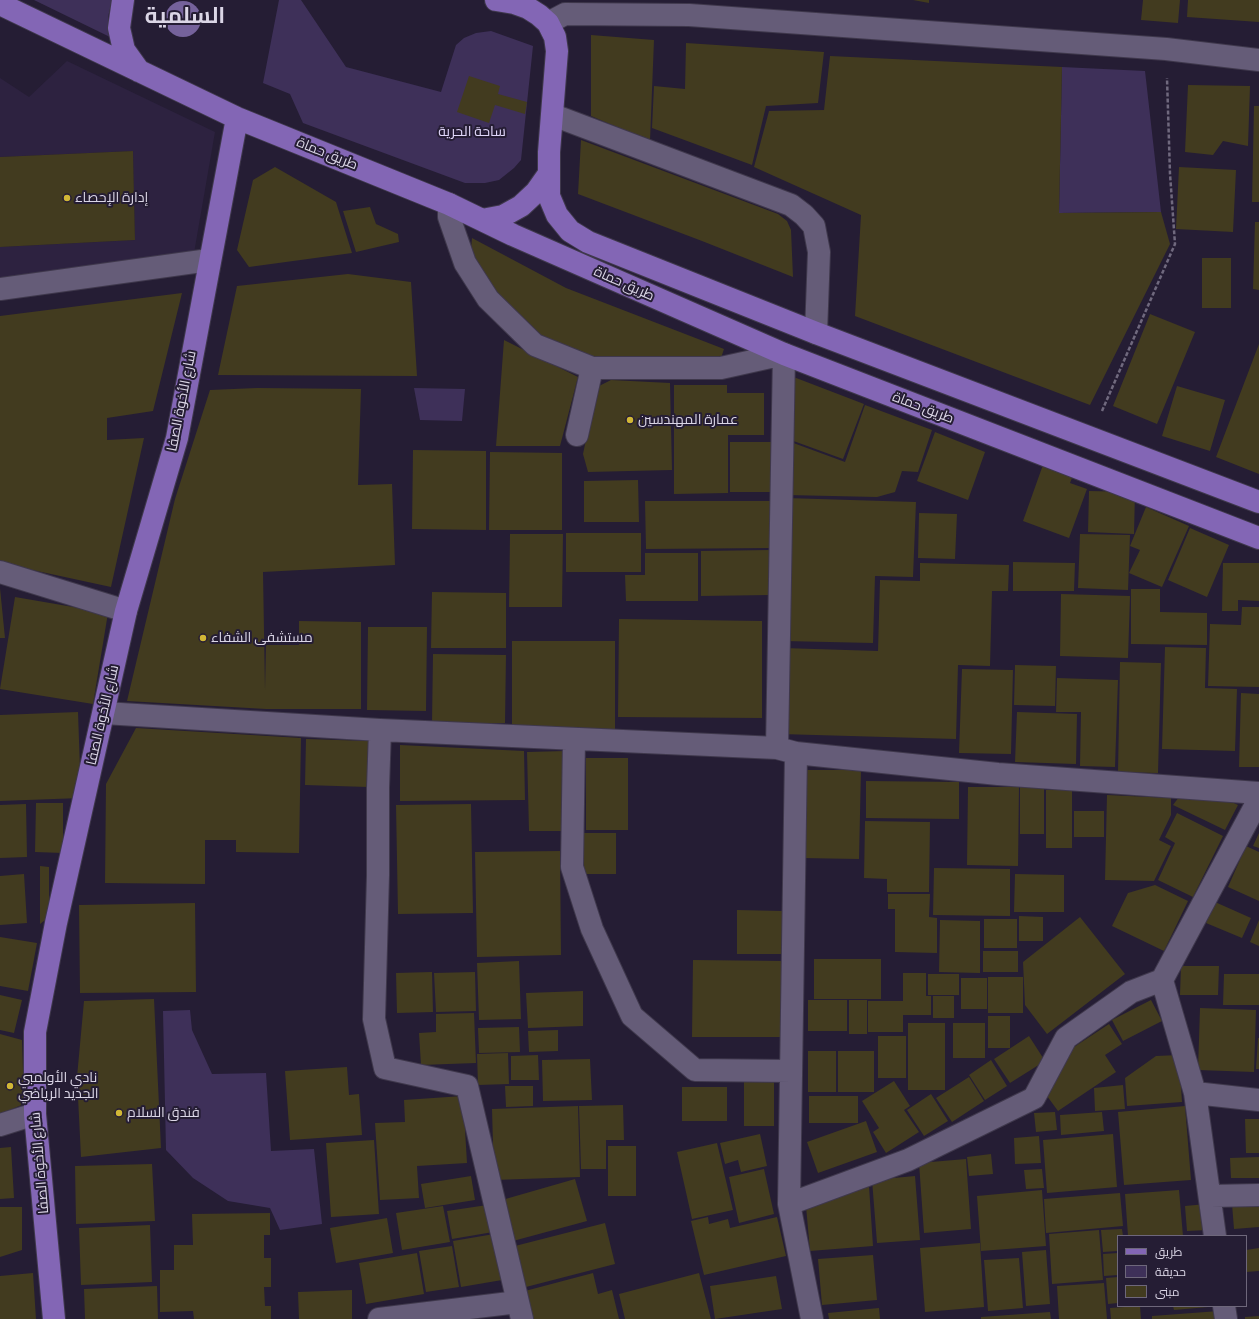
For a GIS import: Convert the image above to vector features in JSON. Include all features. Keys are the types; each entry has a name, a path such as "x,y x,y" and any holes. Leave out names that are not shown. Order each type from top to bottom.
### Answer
{"main road":[{"path":"123,0 119,28 124,50 139,71"},
{"name":"طريق حماة","path":"496,0 528,8 548,23 555,36 557,51 548,175 549,196 557,215 570,231 588,242 816,333 1259,502"},
{"name":"طريق حماة","path":"0,4 237,118 449,204 784,354 1259,538"},
{"name":"شارع الأخوة الصفا","path":"54,1319 35,1114 35,1032 56,923 126,611 177,438 209,260 237,118"},
{"path":"482,220 503,216 521,206 536,192 548,175"}],"street":[{"path":"548,23 565,14 691,8 1166,49 1259,60"},
{"path":"553,115 791,205 804,215 814,226 819,252 816,333"},
{"path":"449,204 449,217 465,263 488,299 535,345 592,368 721,368 784,354 791,1071 789,1204 812,1319"},
{"path":"0,289 209,260"},
{"path":"577,435 592,368"},
{"path":"0,572 126,611"},
{"path":"104,713 380,730 787,751 998,774 1259,793"},
{"path":"379,1319 520,1310 467,1086 385,1068 374,1019 380,730"},
{"path":"574,739 572,867 592,929 632,1016 694,1070 791,1071"},
{"path":"789,1204 908,1160 1034,1098 1066,1038 1131,992 1162,980 1259,799"},
{"path":"1162,980 1195,1093 1216,1235"},
{"path":"1195,1093 1259,1100"},
{"path":"0,1125 35,1114"},
{"path":"1210,1196 1259,1195"},
{"path":"1224,1307 1226,1319"}],"path":[{"path":"1091,438 1175,244 1170,174 1166,49"}],"shaded area":[{"path":"183,1 193,4 198,9 201,19 198,29 193,34 183,37 173,34 168,29 165,19 168,9 173,4"},
{"path":"67,61 215,132 194,253 0,278 0,247 135,240 133,151 0,157 0,78 29,97"}],"green space":[{"path":"34,0 112,0 108,17 110,37"},
{"name":"ساحة الحرية","path":"279,0 301,0 346,67 441,92 456,45 464,38 476,33 491,31 533,46 521,160 514,168 499,180 485,183 465,183 303,123 290,94 263,83"},
{"path":"1062,67 1145,71 1161,212 1059,213"},
{"path":"414,388 465,389 462,421 420,420"},
{"path":"190,1010 192,1030 212,1074 266,1073 271,1151 314,1149 322,1224 280,1230 270,1208 228,1201 193,1178 166,1150 163,1011"}],"building":[{"path":"913,0 929,0 929,3"},
{"path":"1143,0 1180,0 1178,23 1141,20"},
{"path":"1188,0 1259,0 1259,22 1187,17"},
{"path":"591,35 654,40 650,141 591,116"},
{"path":"686,43 824,52 818,103 766,106 752,165 652,128 654,86 685,89"},
{"path":"830,56 1062,67 1059,213 1161,212 1170,244 1090,405 855,316 861,215 754,167 769,111 824,110"},
{"path":"469,76 500,86 498,94 527,102 525,114 495,105 489,123 457,112"},
{"path":"1188,85 1250,86 1248,146 1223,141 1213,155 1185,152"},
{"path":"1254,106 1259,106 1259,202 1252,202"},
{"path":"581,140 778,214 787,221 791,230 793,277 578,194"},
{"name":"إدارة الإحصاء","path":"133,151 135,240 0,247 0,157"},
{"path":"275,167 336,202 352,253 249,267 237,250 253,180"},
{"path":"1179,167 1236,170 1233,232 1176,229"},
{"path":"370,207 376,224 398,234 399,242 356,252 343,211"},
{"path":"1255,222 1259,222 1259,290 1253,289"},
{"path":"472,238 566,288 724,349 721,358 594,357 541,340 491,295 470,261"},
{"path":"1202,258 1231,258 1231,308 1202,308"},
{"path":"348,274 411,282 417,376 218,375 237,286"},
{"path":"182,293 153,411 107,418 107,440 144,438 111,587 0,563 0,316"},
{"path":"1150,314 1195,332 1157,424 1113,406"},
{"path":"504,340 578,377 560,446 496,446"},
{"path":"1259,344 1259,474 1216,457"},
{"path":"791,376 864,404 843,459 788,439"},
{"name":"عمارة المهندسين","path":"611,380 670,383 672,470 588,472 583,454 597,387"},
{"path":"674,385 727,385 727,393 764,393 764,435 728,435 728,493 674,494"},
{"path":"1177,386 1225,400 1210,451 1162,436"},
{"path":"257,388 361,389 358,485 392,484 395,565 263,572 265,690 266,645 299,645 299,621 361,622 361,709 266,709 127,701 175,499 210,390"},
{"path":"865,405 932,430 918,472 902,471 895,492 877,497 786,495 788,441 845,462"},
{"path":"935,432 985,452 968,500 917,481"},
{"path":"730,442 773,442 773,492 730,492"},
{"path":"413,450 486,451 486,530 412,529"},
{"path":"490,452 562,453 562,530 489,530"},
{"path":"1044,462 1074,473 1070,483 1087,489 1069,538 1023,521"},
{"path":"638,480 639,522 584,522 584,481"},
{"path":"1089,491 1135,492 1134,534 1088,532"},
{"path":"786,498 916,502 913,577 875,576 873,643 784,641"},
{"path":"645,501 772,501 772,548 646,549"},
{"path":"1146,507 1189,526 1162,587 1129,573 1140,550 1130,546"},
{"path":"919,513 957,514 955,559 918,558"},
{"path":"1190,528 1229,545 1207,597 1168,580"},
{"path":"566,533 641,533 641,572 566,572"},
{"path":"510,534 563,534 562,607 509,607"},
{"path":"1080,534 1130,535 1128,590 1078,588"},
{"path":"770,550 770,595 701,596 701,551"},
{"path":"645,553 698,553 698,601 626,601 625,575 645,575"},
{"path":"1013,562 1075,563 1074,591 1013,591"},
{"path":"920,563 1009,565 1008,591 992,591 990,666 958,665 956,739 780,734 783,648 878,651 880,580 920,581"},
{"path":"1223,563 1259,563 1259,601 1238,600 1238,611 1222,611"},
{"path":"0,588 5,638 0,638"},
{"path":"1131,589 1160,589 1160,612 1207,613 1207,645 1131,644"},
{"path":"432,592 506,593 506,648 431,648"},
{"path":"1061,594 1130,596 1128,658 1060,656"},
{"path":"15,597 108,613 93,704 0,689"},
{"path":"1242,607 1259,607 1259,687 1208,686 1210,624 1241,625"},
{"path":"619,619 762,621 762,718 618,717"},
{"path":"368,627 427,627 426,711 367,710"},
{"path":"512,641 615,641 615,731 512,731"},
{"path":"1165,647 1206,648 1205,688 1237,689 1235,751 1162,749"},
{"path":"433,654 506,655 505,723 432,723"},
{"path":"1120,662 1161,663 1158,773 1118,772"},
{"path":"1015,665 1056,666 1055,706 1014,705"},
{"path":"962,669 1013,670 1011,754 959,753"},
{"path":"1057,678 1118,680 1115,767 1080,766 1081,712 1056,712"},
{"path":"1241,693 1259,694 1259,767 1239,767"},
{"path":"78,712 81,798 0,801 0,715"},
{"path":"1017,712 1077,714 1076,764 1015,762"},
{"path":"136,728 301,738 299,853 236,852 236,840 205,840 205,884 105,883 106,784"},
{"path":"306,739 369,741 368,787 305,785"},
{"path":"400,745 524,751 525,800 400,801"},
{"path":"566,751 568,831 529,831 527,752"},
{"path":"586,758 628,758 628,830 586,830"},
{"path":"802,770 861,770 859,859 801,858"},
{"path":"866,781 959,782 959,819 866,818"},
{"path":"968,787 1019,787 1018,866 967,865"},
{"path":"1020,787 1044,787 1044,834 1020,834"},
{"path":"1046,790 1072,790 1072,848 1046,848"},
{"path":"1107,795 1171,798 1171,815 1159,840 1171,846 1154,881 1105,880"},
{"path":"1179,797 1223,798 1238,805 1225,830 1173,805"},
{"path":"36,803 63,803 63,853 35,852"},
{"path":"26,804 27,857 0,858 0,805"},
{"path":"471,804 473,913 398,914 396,805"},
{"path":"1074,811 1104,811 1104,837 1074,837"},
{"path":"1177,813 1223,836 1193,897 1158,880 1175,843 1165,837"},
{"path":"865,821 930,822 929,892 887,892 887,879 864,878"},
{"path":"577,833 616,833 616,874 577,874"},
{"path":"1259,833 1259,848 1253,846"},
{"path":"1246,846 1259,852 1259,901 1228,887"},
{"path":"560,851 561,955 477,957 475,852"},
{"path":"40,866 49,867 49,917 40,924"},
{"path":"934,868 1010,869 1010,916 933,915"},
{"path":"24,874 27,923 0,925 0,876"},
{"path":"1015,874 1064,875 1064,912 1014,912"},
{"path":"1155,885 1188,901 1164,951 1112,926 1128,893"},
{"path":"888,894 930,894 929,917 937,918 937,953 895,952 895,909 888,909"},
{"path":"1215,902 1251,918 1242,938 1206,923"},
{"path":"195,903 196,992 80,993 79,905"},
{"path":"737,910 782,911 782,954 737,954"},
{"path":"1019,916 1043,917 1043,941 1019,941"},
{"path":"1080,917 1125,974 1047,1034 1025,1005 1023,962"},
{"path":"984,919 1017,919 1017,948 984,948"},
{"path":"940,920 980,921 980,973 939,972"},
{"path":"1259,920 1259,946 1250,942"},
{"path":"0,937 37,943 28,991 0,986"},
{"path":"983,951 1018,951 1018,972 983,972"},
{"path":"814,959 881,959 881,999 814,999"},
{"path":"693,960 782,961 782,1037 692,1037"},
{"path":"519,961 521,1019 479,1020 477,963"},
{"path":"1181,966 1219,966 1218,995 1180,995"},
{"path":"432,972 433,1012 397,1013 396,973"},
{"path":"475,972 476,1011 436,1012 434,973"},
{"path":"903,973 926,973 926,996 931,996 931,1015 903,1015 903,1032 868,1032 868,1001 903,1001"},
{"path":"928,974 959,974 959,995 928,995"},
{"path":"1224,974 1259,974 1259,1005 1223,1005"},
{"path":"988,977 1023,977 1023,1013 988,1013"},
{"path":"961,978 987,978 987,1009 961,1009"},
{"path":"583,991 583,1026 528,1028 526,993"},
{"path":"0,995 22,1000 14,1033 0,1030"},
{"path":"933,996 954,996 954,1018 933,1018"},
{"name":"فندق السلام","path":"154,999 161,1148 81,1157 77,1077 84,1001"},
{"path":"808,1000 847,1000 847,1031 808,1031"},
{"path":"849,1000 867,1000 867,1034 849,1034"},
{"path":"1151,1000 1162,1021 1123,1041 1112,1020"},
{"path":"1200,1008 1256,1010 1254,1072 1198,1070"},
{"path":"474,1013 476,1063 421,1065 419,1033 436,1032 436,1014"},
{"path":"988,1016 1010,1016 1010,1048 988,1048"},
{"path":"908,1023 945,1023 945,1090 908,1090"},
{"path":"953,1023 985,1023 985,1058 953,1058"},
{"path":"1109,1024 1122,1044 1105,1055 1116,1072 1058,1111 1047,1096 1071,1049"},
{"path":"519,1027 520,1052 479,1053 478,1028"},
{"path":"558,1030 558,1051 529,1052 528,1031"},
{"path":"0,1034 22,1040 24,1104 0,1114"},
{"path":"878,1036 906,1036 906,1078 878,1078"},
{"path":"1029,1036 1045,1061 1010,1083 994,1059"},
{"path":"1258,1038 1259,1069 1256,1069"},
{"path":"808,1051 836,1051 836,1092 808,1092"},
{"path":"838,1051 874,1051 874,1092 838,1092"},
{"path":"508,1053 509,1084 478,1085 477,1054"},
{"path":"538,1055 539,1080 511,1080 511,1056"},
{"path":"1179,1055 1182,1102 1127,1106 1125,1078 1156,1056"},
{"path":"590,1059 592,1100 543,1101 542,1060"},
{"path":"991,1060 1007,1086 985,1100 969,1075"},
{"path":"347,1067 349,1095 359,1094 362,1135 290,1140 285,1071"},
{"path":"744,1075 774,1075 774,1126 744,1126"},
{"path":"969,1077 984,1101 952,1122 936,1098"},
{"path":"894,1081 910,1106 904,1110 919,1132 886,1153 873,1132 879,1128 862,1101"},
{"path":"1123,1085 1125,1109 1095,1111 1094,1088"},
{"path":"505,1086 533,1086 533,1106 506,1107"},
{"path":"682,1087 727,1087 727,1121 682,1121"},
{"path":"931,1094 948,1121 924,1136 907,1110"},
{"path":"463,1096 467,1163 417,1166 419,1198 380,1200 375,1123 405,1122 404,1100"},
{"path":"809,1096 858,1096 858,1123 809,1123"},
{"path":"623,1105 624,1140 606,1140 606,1169 581,1169 579,1106"},
{"path":"578,1106 580,1177 494,1180 492,1109"},
{"path":"1185,1106 1191,1180 1124,1185 1118,1112"},
{"path":"1055,1112 1057,1130 1036,1132 1034,1113"},
{"path":"1102,1112 1104,1131 1061,1135 1060,1115"},
{"path":"1245,1119 1259,1119 1259,1153 1246,1153"},
{"path":"866,1121 877,1152 818,1173 807,1142"},
{"path":"760,1134 767,1166 741,1172 738,1160 725,1164 720,1143"},
{"path":"1113,1134 1117,1187 1047,1193 1043,1140"},
{"path":"1039,1136 1041,1163 1015,1164 1014,1138"},
{"path":"374,1140 379,1214 331,1217 326,1143"},
{"path":"717,1143 733,1210 692,1219 677,1152"},
{"path":"608,1146 636,1146 636,1196 608,1196"},
{"path":"11,1147 14,1198 0,1199 0,1148"},
{"path":"991,1154 993,1174 969,1176 967,1157"},
{"path":"1259,1157 1259,1178 1231,1178 1230,1158"},
{"path":"966,1159 971,1229 924,1233 919,1163"},
{"path":"152,1164 155,1221 76,1224 75,1166"},
{"path":"764,1169 774,1214 739,1223 729,1177"},
{"path":"1042,1169 1044,1188 1026,1189 1024,1170"},
{"path":"471,1176 475,1200 425,1208 421,1184"},
{"path":"915,1176 920,1240 877,1243 872,1180"},
{"path":"575,1179 587,1221 513,1241 502,1200"},
{"path":"869,1186 873,1246 810,1251 806,1206"},
{"path":"1042,1190 1046,1246 981,1251 977,1196"},
{"path":"1179,1190 1183,1235 1128,1235 1125,1194"},
{"path":"1120,1193 1123,1226 1046,1233 1044,1199"},
{"path":"1259,1202 1259,1227 1234,1229 1232,1204"},
{"path":"494,1204 499,1231 452,1239 447,1211"},
{"path":"1206,1204 1208,1230 1187,1231 1185,1206"},
{"path":"443,1206 450,1242 402,1250 396,1213"},
{"path":"0,1207 22,1207 22,1250 0,1257"},
{"path":"270,1213 270,1235 264,1235 264,1258 271,1258 271,1287 264,1287 265,1306 271,1306 271,1319 194,1319 193,1311 160,1312 160,1270 174,1270 174,1245 193,1245 192,1214"},
{"path":"708,1217 709,1224 728,1219 730,1228 777,1217 786,1256 704,1275 691,1221"},
{"path":"387,1218 393,1253 336,1263 330,1228"},
{"path":"605,1223 615,1264 526,1287 515,1246"},
{"path":"150,1225 152,1282 81,1285 79,1228"},
{"path":"1122,1229 1123,1235 1117,1235 1117,1251 1103,1252 1101,1230"},
{"path":"1099,1230 1103,1280 1052,1284 1049,1234"},
{"path":"500,1233 508,1279 461,1287 453,1241"},
{"path":"980,1243 984,1307 925,1312 920,1248"},
{"path":"452,1246 459,1287 426,1292 419,1251"},
{"path":"1259,1248 1259,1271 1247,1272 1247,1250"},
{"path":"1046,1250 1050,1304 1026,1306 1022,1252"},
{"path":"417,1253 424,1294 366,1304 359,1263"},
{"path":"1117,1253 1117,1275 1104,1276 1103,1254"},
{"path":"873,1255 877,1300 822,1305 818,1259"},
{"path":"1019,1258 1023,1308 988,1311 984,1260"},
{"path":"33,1273 36,1319 0,1319 0,1276"},
{"path":"593,1273 598,1294 612,1290 619,1319 533,1319 525,1291"},
{"path":"699,1273 711,1319 625,1319 619,1294"},
{"path":"776,1276 782,1309 715,1319 710,1286"},
{"path":"1117,1277 1117,1303 1108,1304 1106,1278"},
{"path":"1104,1283 1107,1319 1059,1319 1057,1286"},
{"path":"157,1286 158,1319 85,1319 84,1289"},
{"path":"352,1290 352,1319 299,1319 298,1292"},
{"path":"1140,1307 1141,1319 1111,1319 1110,1308"},
{"path":"1173,1307 1208,1307 1174,1310"},
{"path":"879,1308 880,1319 829,1319 828,1313"},
{"path":"1219,1311 1219,1319 1152,1319 1152,1316"},
{"path":"1050,1312 1051,1319 981,1319 981,1317"},
{"path":"1259,1316 1259,1319 1245,1319 1245,1317"}],"place":[{"name":"إدارة الإحصاء","path":"67,198"},
{"name":"عمارة المهندسين","path":"630,420"},
{"name":"مستشفى الشفاء","path":"203,638"},
{"name":"نادي الأولمبي الجديد الرياضي","path":"10,1086"},
{"name":"فندق السلام","path":"119,1113"}],"district":[{"name":"السلمية","path":"185,17"}]}
